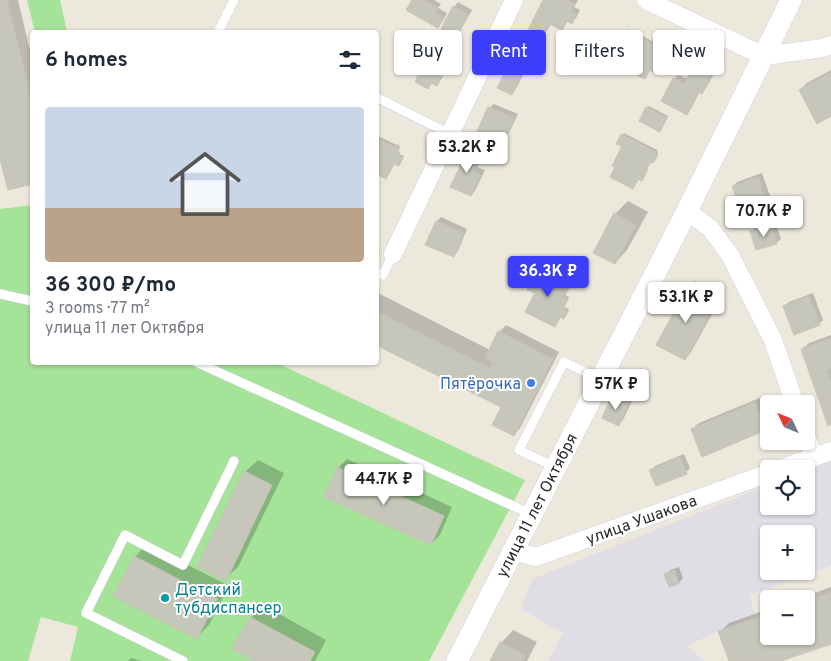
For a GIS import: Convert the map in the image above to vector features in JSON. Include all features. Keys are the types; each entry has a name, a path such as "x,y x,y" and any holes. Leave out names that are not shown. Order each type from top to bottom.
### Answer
{"street":[{"path":"393,254 514,0"},
{"path":"646,0 764,56 823,48 831,45"},
{"name":"улица 11 лет Октября","path":"457,661 687,211 791,0"},
{"path":"687,211 710,228 730,255 773,340 792,395"},
{"path":"811,450 814,457"},
{"path":"806,460 831,451"},
{"name":"улица Ушакова","path":"513,551 536,556 760,476"}],"lane":[{"path":"219,30 234,0"},
{"path":"379,98 450,134"},
{"path":"379,273 383,275 393,254"},
{"path":"0,294 30,301"},
{"path":"555,467 519,450 523,442 564,362 600,379"},
{"path":"203,365 531,514"},
{"path":"183,661 86,612 125,534 183,565 234,461"}],"shaded area":[{"path":"831,461 831,566 815,572 815,525 760,525 760,580 791,580 749,595 755,615 686,646 705,661 548,661 563,633 521,609 532,579 760,489 760,515 815,515 815,467"}],"green space":[{"path":"27,0 60,0 67,30 34,30"},
{"path":"30,205 30,365 281,365 525,480 429,661 70,661 78,627 41,617 28,661 0,661 0,209"}],"building":[{"path":"0,0 7,0 30,94 30,184 8,190 0,159"},
{"path":"412,0 423,0 438,8 435,13 444,18 438,28 406,10"},
{"path":"543,0 567,0 575,4 571,12 576,14 572,24 567,21 562,30 549,24 546,30 528,30"},
{"path":"453,6 468,14 460,30 441,29"},
{"path":"643,39 653,44 653,72 650,70 645,79 637,75 643,75"},
{"path":"831,72 831,116 817,124 799,90"},
{"path":"416,75 442,75 437,86 431,83 428,89 415,82 418,76"},
{"path":"504,75 521,75 512,95 497,88"},
{"path":"689,75 712,75 702,94 684,84"},
{"path":"673,78 699,92 687,115 661,101"},
{"path":"488,107 514,118 503,143 477,132"},
{"path":"646,107 667,118 660,132 639,121"},
{"path":"621,134 655,151 657,156 654,162 650,163 647,168 642,181 638,179 633,189 610,177 615,167 612,166 622,146 616,144"},
{"path":"379,139 394,147 395,145 398,147 398,156 403,158 399,166 394,164 386,179 379,176"},
{"path":"469,148 481,155 474,171 481,175 471,196 450,187"},
{"path":"758,177 766,201 740,210 732,186"},
{"path":"614,213 636,225 615,264 593,253"},
{"path":"436,221 464,233 454,257 425,245"},
{"path":"771,225 777,244 756,250 750,231"},
{"path":"546,272 571,284 564,297 568,299 563,309 568,311 564,319 560,317 555,327 525,312 535,293 527,290 535,273 543,277"},
{"path":"688,287 716,303 685,360 656,345"},
{"path":"809,296 820,325 794,335 783,306"},
{"path":"379,312 490,368 493,362 518,374 501,407 379,346"},
{"path":"498,331 553,359 514,436 492,425 518,374 485,358"},
{"path":"831,338 831,368 827,370 831,382 831,424 828,426 801,349"},
{"path":"612,395 629,403 619,426 602,418"},
{"path":"755,402 760,415 760,433 702,457 691,429"},
{"path":"680,457 687,474 656,486 649,470"},
{"path":"337,467 444,516 431,545 324,497"},
{"path":"244,471 272,485 226,581 197,567"},
{"name":"Детский тубдиспансер","path":"134,556 217,599 197,639 113,596"},
{"path":"675,570 679,584 669,587 664,574"},
{"path":"831,592 831,644 781,661 729,661 718,631 760,617 760,645 815,645 815,598"},
{"path":"250,617 315,652 310,661 254,661 232,649"},
{"path":"500,642 525,655 522,661 490,661"}],"place":[{"name":"Пятёрочка","path":"531,383"},
{"name":"Детский тубдиспансер","path":"165,598"}]}
